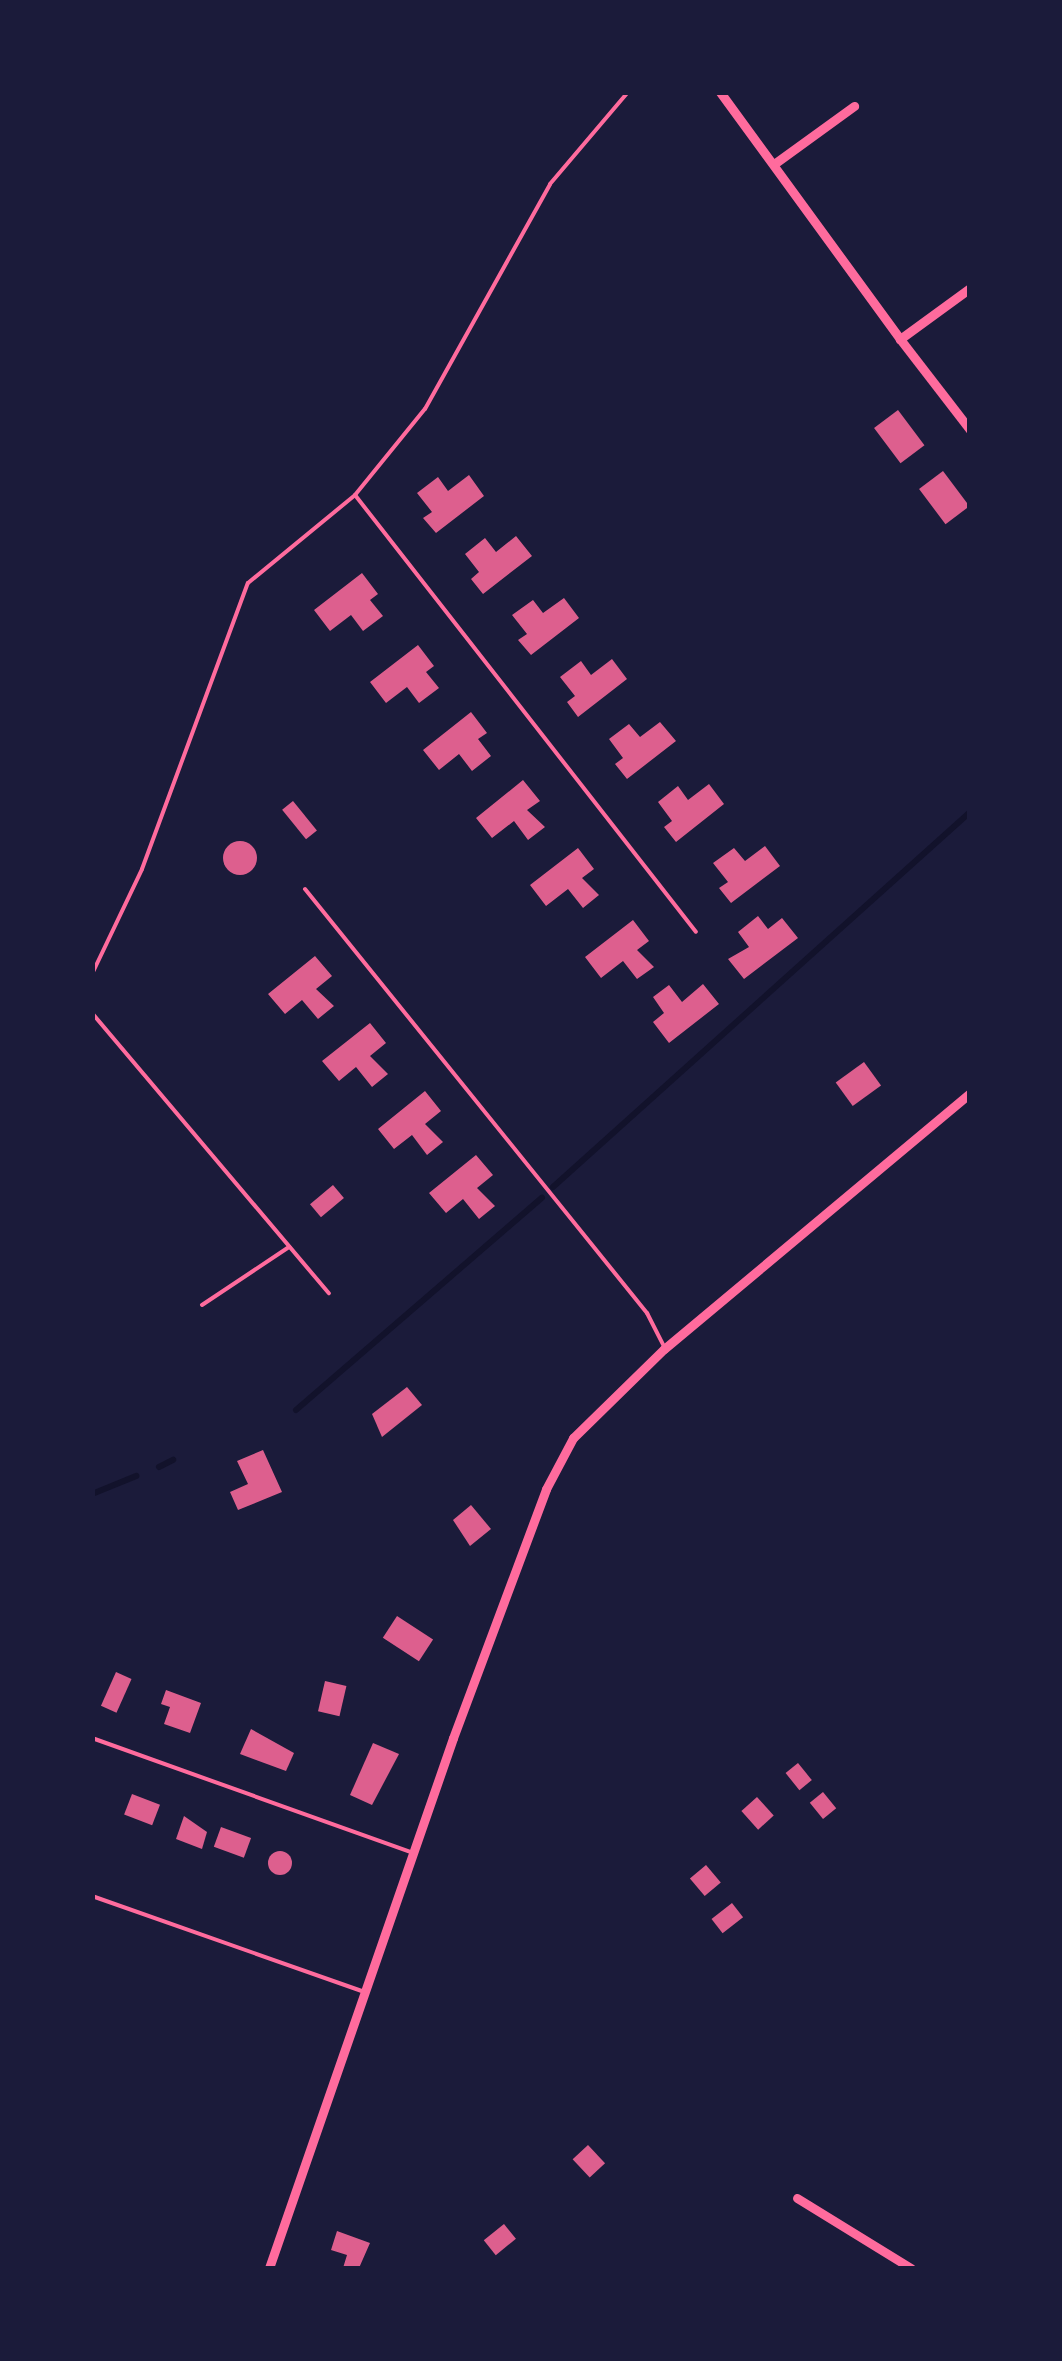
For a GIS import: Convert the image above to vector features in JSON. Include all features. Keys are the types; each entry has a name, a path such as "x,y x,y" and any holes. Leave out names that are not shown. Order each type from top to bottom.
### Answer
{"street":[{"path":"720,92 970,430"},
{"path":"774,164 854,106"},
{"path":"900,339 970,288"},
{"path":"269,2268 413,1854 560,1460 585,1423 664,1349 970,1093"},
{"path":"797,2198 911,2268"}],"lane":[{"path":"92,974 142,868 248,582 355,495 424,409 550,184 628,92"},
{"path":"355,495 696,932"},
{"path":"305,890 647,1313 664,1349"},
{"path":"92,1013 329,1293"},
{"path":"202,1305 289,1247"},
{"path":"92,1738 413,1854"},
{"path":"92,1896 365,1992"}],"building":[{"path":"898,410 924,445 901,463 874,428"},
{"path":"943,471 969,506 946,524 919,489"},
{"path":"469,475 484,496 436,533 423,518 432,512 417,493 438,477 448,491"},
{"path":"516,536 532,556 483,594 471,579 479,572 465,554 485,538 496,552"},
{"path":"362,573 378,594 370,600 383,616 363,631 351,615 330,631 314,610"},
{"path":"564,598 579,618 531,655 518,640 527,634 512,615 533,600 543,613"},
{"path":"418,645 434,666 426,672 439,688 419,703 407,687 386,703 370,682"},
{"path":"612,659 627,679 578,717 567,702 575,696 560,677 581,661 591,675"},
{"path":"471,712 487,733 478,739 491,756 472,771 459,754 439,770 423,750"},
{"path":"660,722 676,741 627,779 615,764 623,758 609,739 629,724 640,737"},
{"path":"523,780 540,801 527,810 545,827 528,840 514,821 492,838 476,818"},
{"path":"709,784 724,804 676,842 664,827 672,821 658,802 678,786 688,800"},
{"path":"293,801 317,831 306,839 282,810"},
{"path":"240,841 252,846 257,858 252,870 240,875 228,870 223,858 228,846"},
{"path":"765,846 780,866 731,903 719,888 728,882 713,863 734,848 745,861"},
{"path":"578,848 594,869 582,878 599,895 583,908 568,889 546,906 530,885"},
{"path":"758,916 768,929 782,918 798,938 744,979 728,959 749,947 738,932"},
{"path":"633,920 649,941 637,950 654,967 637,979 623,961 601,978 585,957"},
{"path":"315,956 332,976 316,989 334,1006 318,1019 302,1000 285,1014 268,994"},
{"path":"703,984 719,1004 669,1043 653,1022 664,1013 653,997 669,985 682,1002"},
{"path":"370,1023 386,1043 370,1056 388,1074 372,1087 356,1067 339,1081 322,1061"},
{"path":"864,1062 881,1085 853,1106 836,1083"},
{"path":"425,1091 441,1111 425,1124 443,1142 427,1155 412,1135 394,1149 378,1129"},
{"path":"476,1155 493,1175 477,1188 495,1206 479,1219 463,1199 446,1213 429,1193"},
{"path":"333,1185 344,1198 321,1217 310,1204"},
{"path":"407,1387 422,1405 382,1437 372,1414"},
{"path":"263,1450 282,1492 238,1510 230,1492 248,1484 237,1461"},
{"path":"471,1505 491,1529 470,1546 453,1520"},
{"path":"397,1616 433,1639 419,1661 383,1638"},
{"path":"116,1672 132,1679 116,1713 101,1706"},
{"path":"325,1681 346,1686 339,1716 318,1711"},
{"path":"166,1690 201,1703 190,1733 164,1724 170,1707 161,1704"},
{"path":"251,1729 294,1753 286,1771 240,1754"},
{"path":"373,1743 399,1754 372,1805 350,1795"},
{"path":"798,1763 812,1780 799,1790 786,1773"},
{"path":"823,1792 836,1808 823,1819 810,1803"},
{"path":"132,1794 160,1805 152,1825 124,1815"},
{"path":"757,1797 774,1816 758,1830 741,1811"},
{"path":"184,1816 207,1832 202,1849 176,1839"},
{"path":"221,1827 251,1838 244,1858 214,1847"},
{"path":"280,1851 292,1863 280,1875 268,1863"},
{"path":"706,1865 721,1883 705,1896 690,1878"},
{"path":"732,1903 743,1917 723,1933 712,1919"},
{"path":"588,2145 605,2163 590,2178 573,2159"},
{"path":"504,2224 516,2239 496,2255 484,2240"},
{"path":"337,2231 370,2243 359,2268 343,2268 347,2255 331,2250"}],"waterway":[{"path":"553,1187 970,812"},
{"path":"296,1410 542,1198"},
{"path":"159,1467 173,1460"},
{"path":"92,1494 136,1476"}]}
